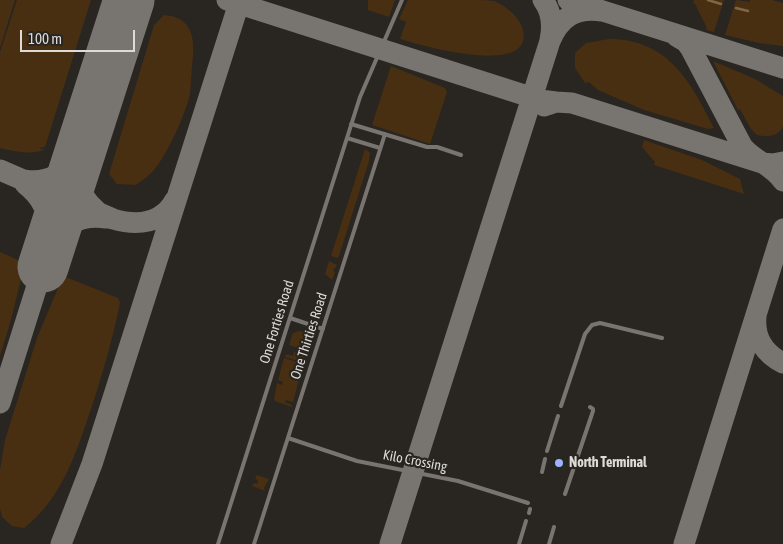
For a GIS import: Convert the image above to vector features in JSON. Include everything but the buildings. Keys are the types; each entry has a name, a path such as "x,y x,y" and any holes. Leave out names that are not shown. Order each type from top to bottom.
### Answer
{"lane":[{"name":"One Forties Road","path":"218,544 351,124 402,0"},
{"path":"351,124 427,147 437,147 461,155"},
{"name":"One Thirties Road","path":"254,544 385,134"},
{"path":"347,138 380,148"},
{"path":"290,318 323,329"},
{"path":"561,406 585,334 592,325 600,323 662,338"},
{"path":"565,494 591,409"},
{"path":"547,451 558,416"},
{"name":"Kilo Crossing","path":"288,438 363,462 462,482 528,503"},
{"path":"542,472 545,459"},
{"path":"519,544 526,521"},
{"path":"549,544 554,527"}],"shaded area":[{"path":"0,0 15,0 0,48"},
{"path":"17,0 91,0 45,147 40,148 45,149 34,152 0,148 0,52"},
{"path":"368,0 395,0 389,17 368,10"},
{"path":"408,0 494,1 516,16 523,30 522,44 511,52 494,56 450,51 400,39 406,22 399,19"},
{"path":"694,0 724,0 714,32 706,30 707,28 693,3"},
{"path":"736,0 750,2 750,0 772,0 783,3 783,46 759,43 725,35"},
{"path":"164,15 182,20 191,32 193,58 188,102 170,144 154,170 136,185 117,184 109,174 154,25"},
{"path":"609,39 630,41 647,46 675,66 696,95 714,128 708,129 644,110 598,90 589,82 585,83 575,68 575,53 586,43"},
{"path":"713,61 755,79 783,96 783,126 779,132 768,136 761,136 751,129 740,109 738,110"},
{"path":"391,66 445,88 447,92 430,144 372,125"},
{"path":"644,140 702,160 740,179 744,194 654,165 655,162 642,147"},
{"path":"365,149 370,153 369,161 337,258 331,256"},
{"path":"0,252 25,263 0,356"},
{"path":"329,261 337,265 333,271 335,272 332,280 325,274"},
{"path":"63,276 118,298 120,303 96,393 81,439 67,472 59,488 38,516 24,528 12,526 2,517 0,508 0,470 5,440 37,338"},
{"path":"303,332 304,350 289,345 293,333"},
{"path":"294,352 303,355 303,362 285,357 286,354 293,356"},
{"path":"284,358 303,364 293,402 286,400 285,402 292,405 292,407 274,399 277,383 282,385 283,382 278,380"},
{"path":"257,475 269,479 264,488 265,491 252,486 254,483 257,484 258,480 255,479"}],"waterway":[{"path":"708,0 721,4"},
{"path":"736,8 748,11"}],"taxiway":[{"path":"121,24 128,8 135,0"},
{"path":"227,0 540,100 556,102"},
{"path":"61,544 92,464 240,0"},
{"path":"543,0 551,19 550,40"},
{"path":"568,0 783,68"},
{"path":"390,544 550,41 559,26 570,16 584,11 602,11"},
{"path":"676,36 686,42 691,49 742,146 752,156 774,171 783,181"},
{"path":"544,106 556,102 572,103 762,163 773,164 783,162"},
{"path":"83,145 78,164 78,181 80,189 89,204 97,211"},
{"path":"25,180 41,180 57,175 70,165 80,151"},
{"path":"0,170 113,219 122,221 140,222 156,218 170,208 175,200"},
{"path":"25,184 39,198 47,215 50,234 48,254"},
{"path":"49,251 53,242 71,224 87,218 106,218"},
{"path":"684,544 783,229"},
{"path":"0,403 43,267"},
{"path":"756,317 757,332 762,344 771,355 783,363"}],"runway":[{"path":"43,267 129,0"}],"place":[{"name":"North Terminal","path":"559,463"}]}
